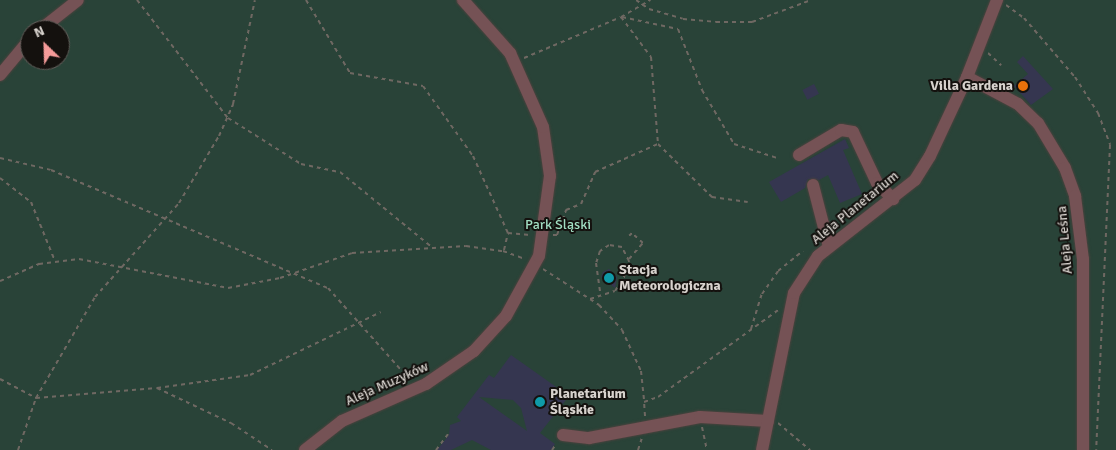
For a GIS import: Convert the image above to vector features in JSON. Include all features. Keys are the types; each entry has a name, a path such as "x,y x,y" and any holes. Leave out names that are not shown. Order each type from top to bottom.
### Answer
{"street":[{"path":"53,20 78,0"},
{"name":"Aleja Muzyków","path":"306,450 348,417 416,389 454,367 498,328 535,264 544,236 550,176 548,146 534,100 515,62 492,30 463,0"},
{"name":"Aleja Planetarium","path":"762,450 790,306 808,269 829,247 893,199 914,180 930,156 967,77 996,2"},
{"path":"0,75 20,51"},
{"name":"Aleja Leśna","path":"967,77 1018,104 1038,123 1061,160 1076,196 1083,259 1083,450"},
{"path":"798,155 841,130 853,132 876,182 893,199"},
{"path":"813,185 829,247"},
{"path":"563,435 589,438 700,417 768,421"}],"path":[{"path":"136,0 228,118 301,164 340,172 433,248"},
{"path":"18,450 36,398 95,296 164,218 198,176 228,118 256,0"},
{"path":"306,0 350,73 423,86 473,156 508,233 503,251"},
{"path":"636,0 643,5 683,19 752,22 811,0"},
{"path":"515,62 621,17 650,0"},
{"path":"621,17 651,57 658,144 712,197 748,202"},
{"path":"621,17 678,30 702,90 734,144 777,158"},
{"path":"979,45 1001,65"},
{"path":"508,233 544,236 558,235 566,210 581,204 595,172 658,144"},
{"path":"0,158 51,170 328,288 360,320 416,389"},
{"path":"0,178 30,202 54,261"},
{"path":"629,259 643,243 632,233 630,236"},
{"path":"590,299 600,293 614,291 629,269 627,252 616,245 600,252 596,263 600,293"},
{"path":"0,281 54,261 80,259 121,266 219,288 248,285 295,273 352,253 466,246 503,251 535,264 590,299 614,320 628,340 641,371 644,402 644,428 638,450"},
{"path":"751,329 762,294 778,271 803,251"},
{"path":"644,402 658,397 783,306 790,306"},
{"path":"0,379 36,398 157,388 250,375 279,364 360,320 381,312"},
{"path":"157,388 231,423 272,450"},
{"path":"700,417 708,450"},
{"path":"768,421 793,432 810,450"},
{"path":"436,450 448,434"}],"green space":[{"name":"Park Śląski","path":"0,0 1116,0 1116,450 0,450"}],"building":[{"path":"1023,56 1053,89 1031,105 1014,86 1028,74 1017,62"},
{"path":"814,84 819,94 807,100 802,90"},
{"path":"845,139 849,148 843,150 862,194 840,203 828,175 819,180 808,179 805,188 781,202 769,182"},
{"name":"Stacja Meteorologiczna","path":"609,269 617,277 615,288 601,277 603,272"},
{"name":"Planetarium Śląskie","path":"511,355 569,396 540,433 555,444 551,450 491,450 472,440 451,450 437,450 449,435 450,425 461,421 457,417 489,375 494,378","holes":["479,397 513,400 521,408 527,431"]}],"place":[{"name":"Villa Gardena","path":"1023,86"},
{"name":"Stacja Meteorologiczna","path":"609,278"},
{"name":"Planetarium Śląskie","path":"540,402"}]}
